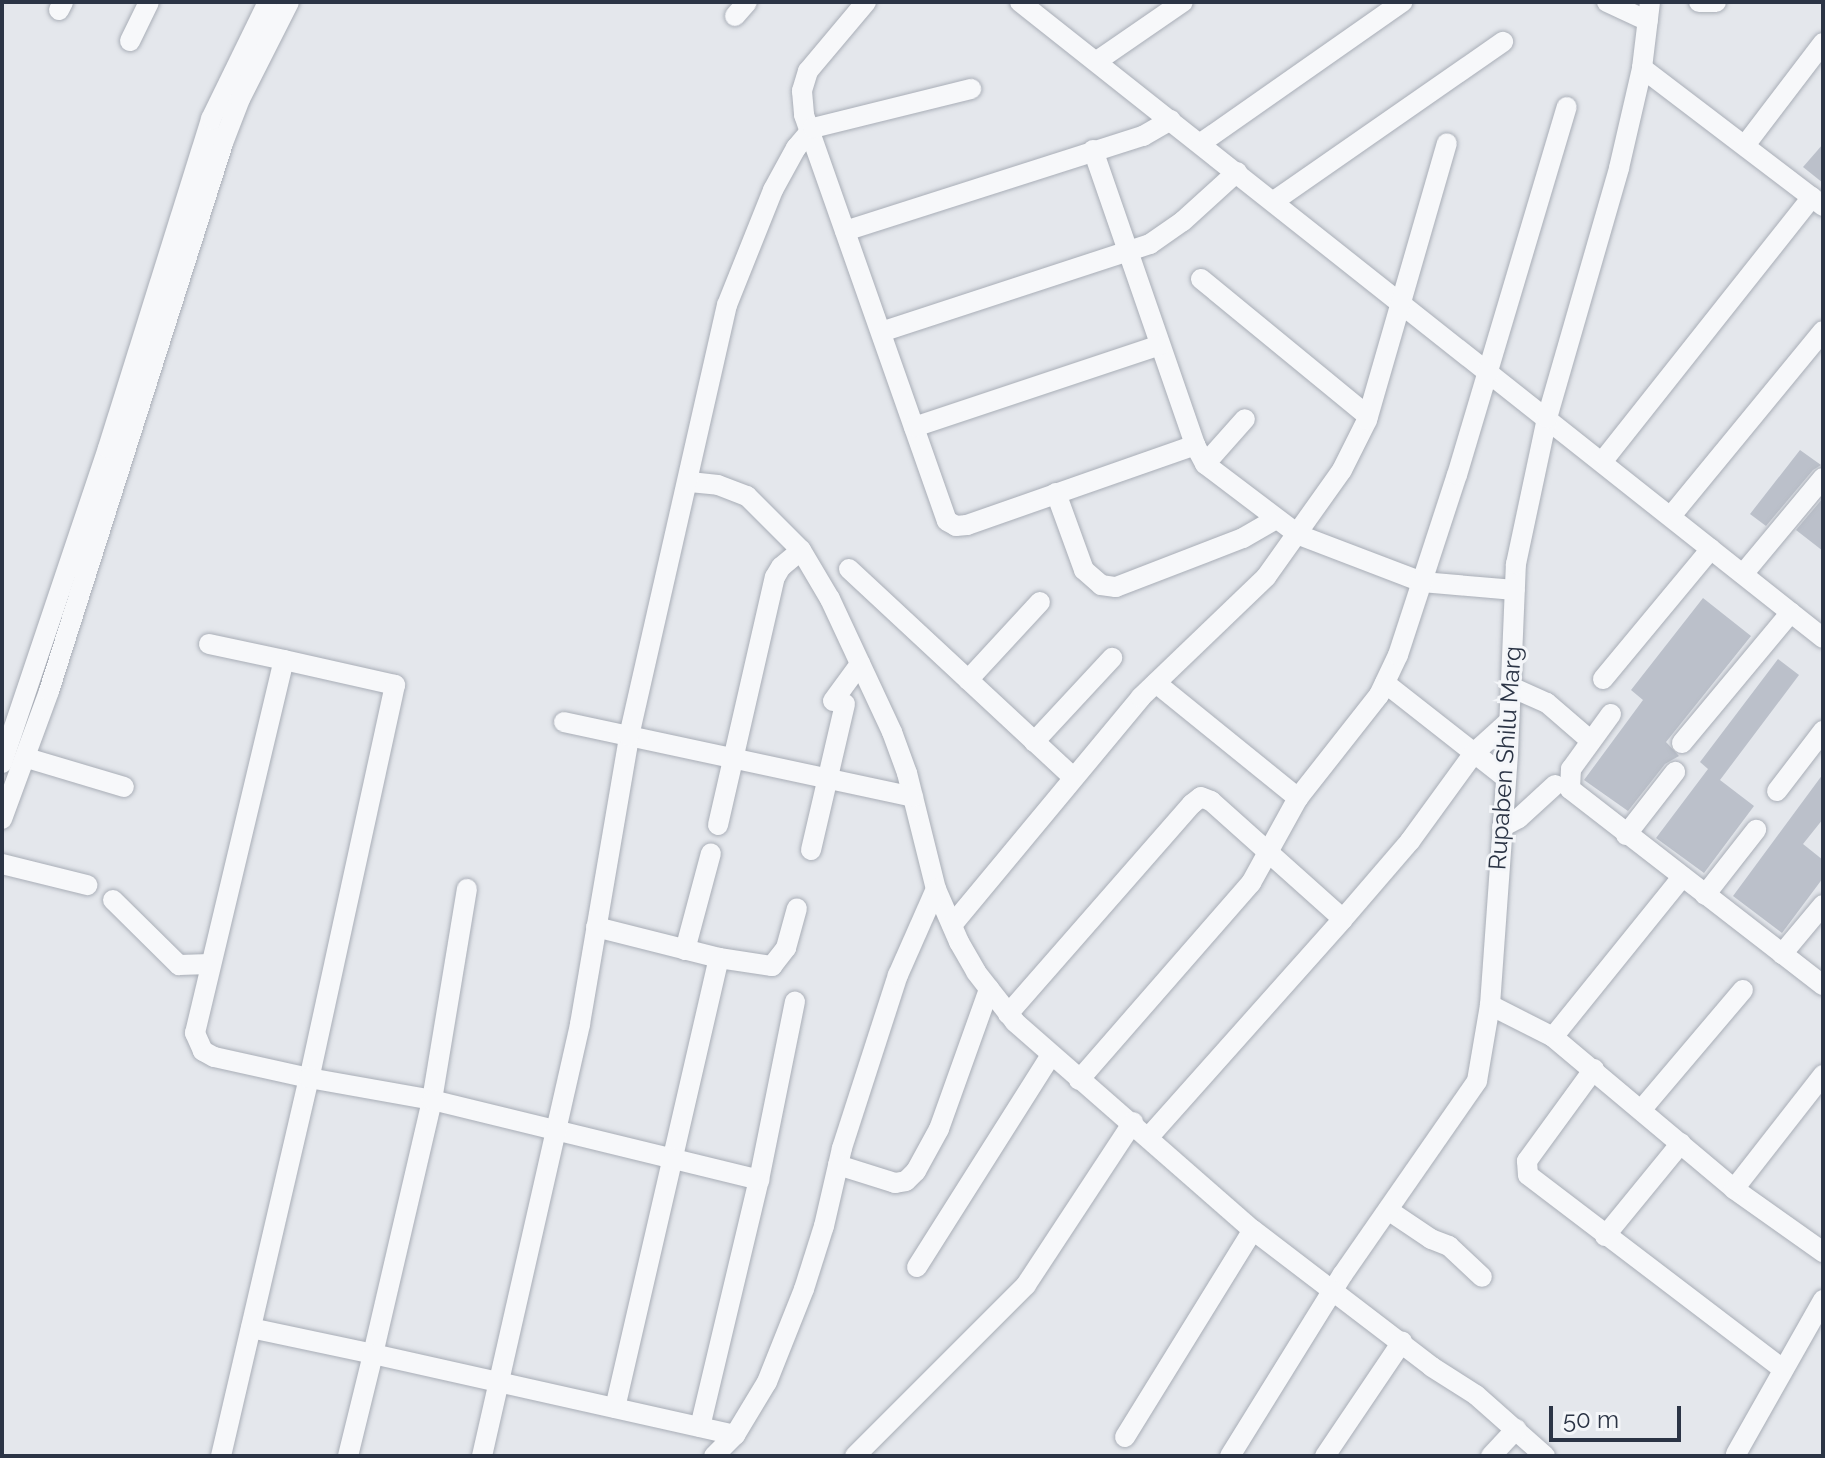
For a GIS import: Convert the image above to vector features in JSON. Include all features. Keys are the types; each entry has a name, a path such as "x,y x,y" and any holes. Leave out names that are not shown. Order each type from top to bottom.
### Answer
{"street":[{"path":"130,41 149,2"},
{"path":"2,763 108,448 211,119 268,2"},
{"path":"2,819 27,758 223,143 240,99 289,2"},
{"path":"866,2 808,71 802,91 811,132 947,521 956,526 1195,445"},
{"path":"1020,2 1791,612 1820,629"},
{"path":"1097,61 1183,2"},
{"path":"1201,143 1402,2"},
{"path":"1607,2 1649,12"},
{"path":"1699,2 1716,2"},
{"name":"Rupaben Shilu Marg","path":"1230,1456 1332,1292 1477,1081 1490,1005 1506,778 1516,564 1547,418 1595,257 1642,68 1649,12"},
{"path":"1274,201 1503,42"},
{"path":"1746,144 1823,43"},
{"path":"1602,462 1817,201 1746,144 1642,68"},
{"path":"482,1456 556,1129 596,927 629,736 690,482 727,305 773,190 796,148 811,132 971,89"},
{"path":"1079,1080 1251,883 1270,854 1298,798 1385,683 1398,655 1422,582 1567,107"},
{"path":"845,231 1143,136 1171,120"},
{"path":"952,925 1073,777 1156,683 1266,577 1299,535 1342,470 1368,416 1404,303 1447,143"},
{"path":"1093,150 1195,445 1205,464 1299,535 1422,582 1515,590"},
{"path":"881,332 1128,253 1168,233 1237,172"},
{"path":"1201,279 1368,416"},
{"path":"1671,516 1823,331"},
{"path":"914,427 1160,345"},
{"path":"1205,464 1245,419"},
{"path":"1743,574 1823,478"},
{"path":"690,482 718,485 747,496 801,550 892,732 913,797 936,889 952,925 989,989 1008,1014 1079,1080 1133,1122 1253,1230 1516,1429 1545,1456"},
{"path":"1056,493 1084,570 1101,585 1116,587 1243,538 1276,519"},
{"path":"1603,679 1711,549"},
{"path":"718,825 775,577 801,550"},
{"path":"849,569 1073,777"},
{"path":"968,680 1040,602"},
{"path":"1682,743 1791,612"},
{"path":"209,644 395,685 309,1078 221,1456"},
{"path":"1034,742 1112,658"},
{"path":"284,660 195,1033 203,1051 214,1057 309,1078 432,1100 759,1180"},
{"path":"811,850 830,779 839,702 860,664"},
{"path":"1156,683 1298,798"},
{"path":"1385,683 1506,778"},
{"path":"1511,687 1547,703 1591,741"},
{"path":"1611,714 1571,769 1570,789 1823,985"},
{"path":"1149,1137 1410,841 1474,753 1509,721"},
{"path":"564,722 913,797"},
{"path":"1777,791 1823,731"},
{"path":"27,758 124,787"},
{"path":"1626,835 1675,772"},
{"path":"1502,827 1519,818 1555,785"},
{"path":"1008,1014 1201,797 1211,801 1343,919"},
{"path":"1705,895 1756,830"},
{"path":"685,950 711,853"},
{"path":"2,864 87,885"},
{"path":"1553,1037 1682,877"},
{"path":"348,1456 432,1100 467,889"},
{"path":"714,1456 735,1435 767,1382 804,1289 824,1226 838,1165 898,975 936,889"},
{"path":"113,900 179,965 210,964"},
{"path":"1782,954 1823,905"},
{"path":"596,927 719,958 772,966 786,948 797,908"},
{"path":"615,1408 719,958"},
{"path":"838,1165 895,1183 906,1181 916,1171 939,1129 989,989"},
{"path":"1642,1109 1743,990"},
{"path":"700,1427 759,1180 795,1002"},
{"path":"1490,1005 1553,1037 1734,1189 1823,1252"},
{"path":"917,1267 1051,1055"},
{"path":"1594,1069 1527,1161 1528,1175 1783,1369"},
{"path":"1734,1189 1823,1075"},
{"path":"855,1456 1026,1285 1133,1122"},
{"path":"1605,1236 1681,1143"},
{"path":"1388,1210 1431,1239 1449,1246 1482,1277"},
{"path":"1125,1437 1253,1230"},
{"path":"1736,1454 1823,1300"},
{"path":"251,1328 735,1435"},
{"path":"1325,1456 1402,1342"},
{"path":"1491,1456 1516,1429"}],"building":[{"path":"1823,144 1823,183 1803,167"},
{"path":"1800,450 1821,465 1813,470 1766,526 1750,514"},
{"path":"1823,498 1823,551 1796,530"},
{"path":"1703,598 1751,636 1666,742 1679,756 1665,764 1628,811 1584,780 1643,700 1631,690"},
{"path":"1778,659 1799,675 1720,780 1754,806 1704,873 1656,838 1708,769 1700,762"},
{"path":"1823,774 1823,819 1803,844 1823,860 1823,878 1782,933 1733,896"}]}
